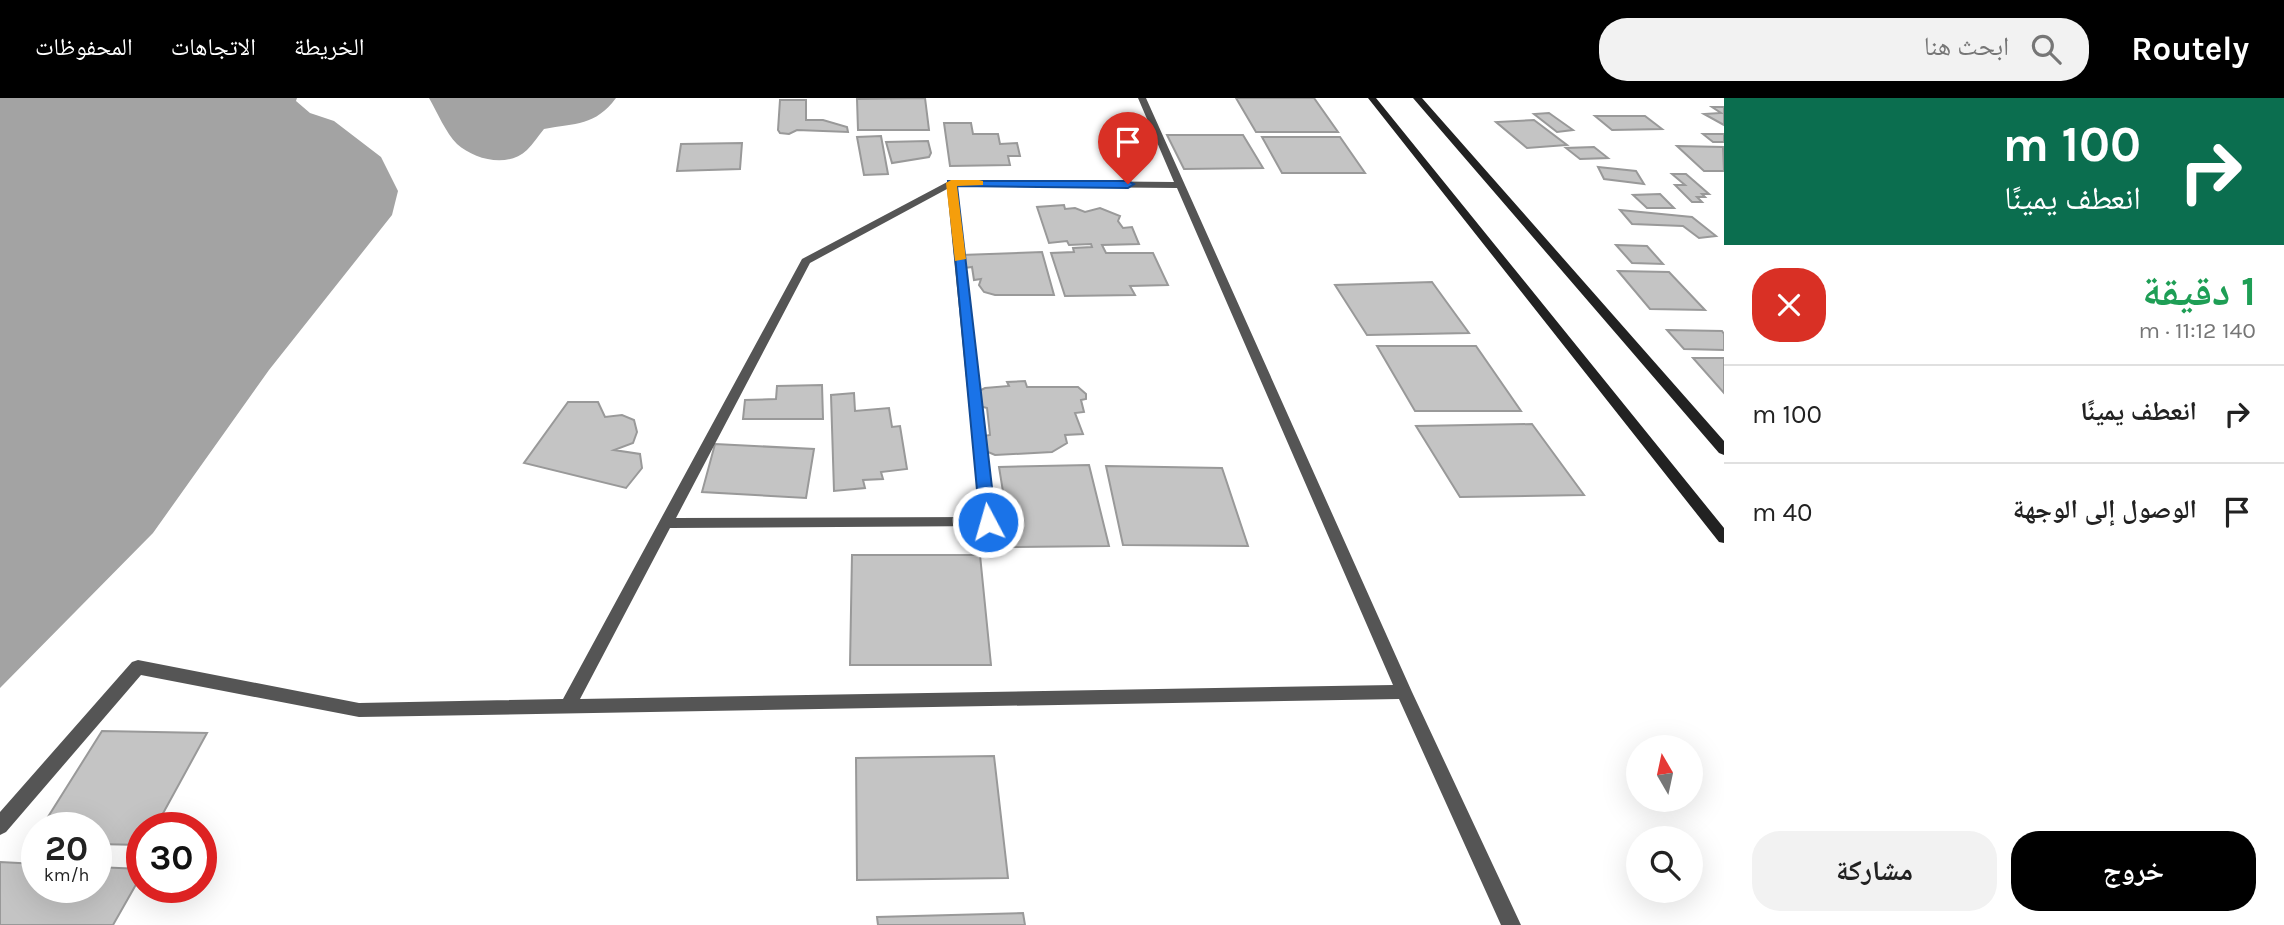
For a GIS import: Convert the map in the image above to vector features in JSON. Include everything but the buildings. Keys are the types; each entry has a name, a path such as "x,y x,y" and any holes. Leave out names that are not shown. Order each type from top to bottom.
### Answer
{"main road":[{"path":"1372,98 1724,538"},
{"path":"1417,98 1724,450"}],"street":[{"path":"1142,98 1404,692 1511,925"},
{"path":"568,707 806,261 951,183 1179,185"},
{"path":"666,523 988,522 951,183"},
{"path":"0,826 138,667 359,710 1404,692"}],"shaded area":[{"path":"0,98 297,98 296,101 310,113 334,121 381,157 398,191 392,215 269,370 153,533 0,688"},
{"path":"429,98 616,98 592,119 544,129 519,156 492,160 464,150 457,144"}],"slow traffic":[{"path":"960,259 951,183 979,183"}],"route":[{"path":"988,522 951,183 1128,184"}]}
